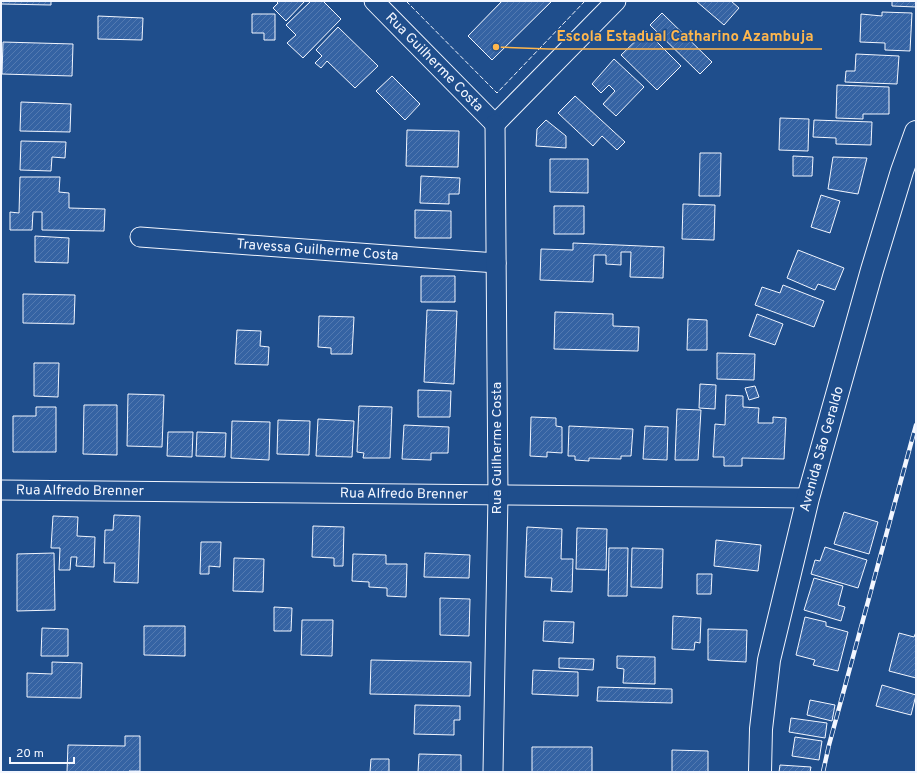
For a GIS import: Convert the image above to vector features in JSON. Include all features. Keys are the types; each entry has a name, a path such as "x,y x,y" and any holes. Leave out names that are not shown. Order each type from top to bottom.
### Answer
{"street":[{"name":"Rua Guilherme Costa","path":"374,1 495,124 498,495 493,772"},
{"name":"Rua Guilherme Costa","path":"495,124 616,1"},
{"name":"Avenida São Geraldo","path":"760,772 761,729 768,660 808,498 874,262 902,171 916,132"},
{"name":"Travessa Guilherme Costa","path":"140,237 496,263"},
{"name":"Rua Alfredo Brenner","path":"1,490 808,498"}],"building":[{"path":"1,1 51,1 51,5 1,4"},
{"path":"276,1 305,1 286,21 273,8 278,3"},
{"path":"311,1 323,1 341,19 303,58 287,43 296,35 286,25"},
{"path":"502,1 552,1 492,60 468,36"},
{"path":"696,1 731,1 739,8 724,25"},
{"path":"892,1 916,1 916,7 892,6"},
{"path":"882,12 912,13 910,51 885,50 885,43 860,42 861,14 882,16"},
{"path":"662,13 712,62 700,74 650,25"},
{"path":"252,14 275,14 275,40 264,40 264,33 252,33"},
{"path":"98,16 143,18 142,40 98,39"},
{"path":"338,27 378,66 355,88 327,61 321,68 315,63 322,56 316,50"},
{"path":"646,31 681,66 657,90 621,55"},
{"path":"3,42 73,44 72,76 2,74"},
{"path":"856,54 899,56 897,84 845,82 846,71 855,71"},
{"path":"614,59 644,87 616,116 603,104 615,91 609,85 601,93 592,84"},
{"path":"392,76 420,104 405,120 376,91"},
{"path":"837,85 889,87 889,114 863,114 863,119 836,118"},
{"path":"575,96 625,142 617,150 602,136 593,146 558,113"},
{"path":"21,102 71,104 70,132 20,131"},
{"path":"780,118 809,119 808,151 779,150"},
{"path":"546,120 566,136 566,148 536,146 537,129"},
{"path":"814,120 872,122 871,145 836,144 836,138 813,137"},
{"path":"407,130 459,131 458,167 406,166"},
{"path":"21,141 66,142 65,158 52,157 51,171 20,170"},
{"path":"700,153 721,153 720,196 699,196"},
{"path":"793,156 813,157 812,176 793,176"},
{"path":"833,157 867,158 858,194 828,189"},
{"path":"550,159 588,159 588,193 550,192"},
{"path":"421,176 460,178 459,194 449,194 449,204 420,203"},
{"path":"20,177 60,177 59,192 69,193 69,208 105,209 104,231 42,230 42,212 33,212 32,230 10,230 10,212 19,213"},
{"path":"821,195 840,201 830,233 811,227"},
{"path":"683,204 715,205 714,240 682,239"},
{"path":"554,206 584,206 584,234 554,234"},
{"path":"415,210 451,211 451,238 415,238"},
{"path":"35,236 69,238 68,263 35,262"},
{"path":"573,243 664,247 663,278 630,277 631,252 621,252 621,265 606,264 606,255 594,255 593,282 540,280 541,249 573,250"},
{"path":"798,250 844,268 835,290 818,284 815,290 787,278"},
{"path":"421,276 455,276 455,302 421,302"},
{"path":"783,285 824,301 814,327 755,305 762,287 780,293"},
{"path":"23,294 75,295 74,324 23,323"},
{"path":"427,310 457,311 454,384 424,382"},
{"path":"555,312 613,314 613,326 639,327 638,351 554,349"},
{"path":"757,314 783,324 775,345 749,336"},
{"path":"319,316 354,317 352,354 331,354 331,348 318,347"},
{"path":"688,319 707,320 707,350 687,350"},
{"path":"237,330 261,331 260,346 269,347 268,365 235,364"},
{"path":"717,353 755,354 754,380 717,379"},
{"path":"34,363 59,363 58,397 34,396"},
{"path":"700,384 716,385 715,409 699,408"},
{"path":"755,386 759,397 749,400 745,388"},
{"path":"418,390 451,391 450,417 418,417"},
{"path":"128,394 164,395 162,447 127,446"},
{"path":"726,395 743,396 743,407 759,408 758,423 773,423 773,417 786,418 784,459 742,458 742,466 724,466 724,457 713,457 715,424 725,425"},
{"path":"84,405 117,405 117,455 83,454"},
{"path":"359,406 392,407 390,458 363,458 364,453 357,452"},
{"path":"36,407 56,407 56,452 13,452 13,416 36,416"},
{"path":"677,409 701,410 698,460 675,460"},
{"path":"531,417 556,418 556,426 562,427 562,453 547,452 547,457 530,456"},
{"path":"318,419 354,421 352,457 316,456"},
{"path":"278,420 310,421 309,455 277,454"},
{"path":"232,421 270,422 269,460 231,458"},
{"path":"404,425 449,427 448,453 431,453 431,460 402,459"},
{"path":"569,426 633,429 631,456 621,456 621,459 589,458 589,461 575,460 575,456 568,456"},
{"path":"645,426 668,427 667,460 643,459"},
{"path":"168,432 193,432 192,457 167,456"},
{"path":"197,432 226,433 225,457 196,456"},
{"path":"844,512 878,522 869,554 834,544"},
{"path":"114,515 140,516 138,583 114,582 115,563 104,563 105,530 113,530"},
{"path":"53,516 78,517 77,536 95,537 94,567 76,566 77,557 71,557 70,570 59,570 60,548 51,548"},
{"path":"313,526 344,527 343,566 334,566 334,558 312,557"},
{"path":"527,527 562,529 561,559 573,559 572,592 551,591 552,578 525,577"},
{"path":"577,528 607,529 606,570 576,569"},
{"path":"716,540 761,545 758,571 714,566"},
{"path":"201,542 221,542 220,567 209,566 209,574 200,574"},
{"path":"825,547 867,560 858,588 811,574 815,560 820,561"},
{"path":"609,548 628,548 627,596 608,596"},
{"path":"632,548 663,549 662,588 631,587"},
{"path":"54,553 55,610 17,611 17,554"},
{"path":"425,553 470,555 469,578 424,577"},
{"path":"353,554 386,555 386,564 407,564 406,597 387,596 387,588 369,587 369,582 352,581"},
{"path":"234,558 264,559 263,592 233,591"},
{"path":"697,574 712,574 711,594 697,594"},
{"path":"814,578 843,586 838,605 845,607 841,621 804,610"},
{"path":"440,598 470,599 469,636 440,635"},
{"path":"274,607 292,608 291,631 274,631"},
{"path":"673,616 701,618 700,643 695,642 694,650 672,649"},
{"path":"805,617 826,622 826,626 848,632 838,671 813,665 815,660 796,655"},
{"path":"302,620 333,620 332,656 301,655"},
{"path":"544,621 574,622 573,643 543,641"},
{"path":"144,626 185,626 185,656 144,655"},
{"path":"42,628 68,629 68,656 41,656"},
{"path":"708,629 747,630 746,662 708,660"},
{"path":"916,632 916,678 889,671 899,633 914,637"},
{"path":"617,656 655,657 655,684 623,683 624,669 617,668"},
{"path":"559,658 594,659 593,670 559,668"},
{"path":"371,660 471,662 470,696 370,694"},
{"path":"52,662 82,663 81,698 27,697 27,673 52,674"},
{"path":"533,670 578,672 578,696 532,694"},
{"path":"882,685 916,695 911,715 876,706"},
{"path":"598,687 672,689 672,703 597,701"},
{"path":"810,700 835,705 832,721 807,715"},
{"path":"415,705 460,706 460,720 454,720 454,735 414,734"},
{"path":"791,718 827,723 825,738 789,732"},
{"path":"125,736 140,736 140,771 67,772 68,745 125,746"},
{"path":"795,737 822,741 819,760 792,756"},
{"path":"532,747 592,747 592,772 532,772"},
{"path":"672,750 708,751 708,772 672,772"},
{"path":"419,754 461,755 461,772 418,772"},
{"path":"371,759 389,759 389,772 370,772"},
{"path":"780,765 811,767 810,772 779,772"}],"railway":[{"path":"823,772 916,425"}],"fence":[{"path":"406,1 497,93 585,1"}],"place":[{"name":"Escola Estadual Catharino Azambuja","path":"496,47"}]}
